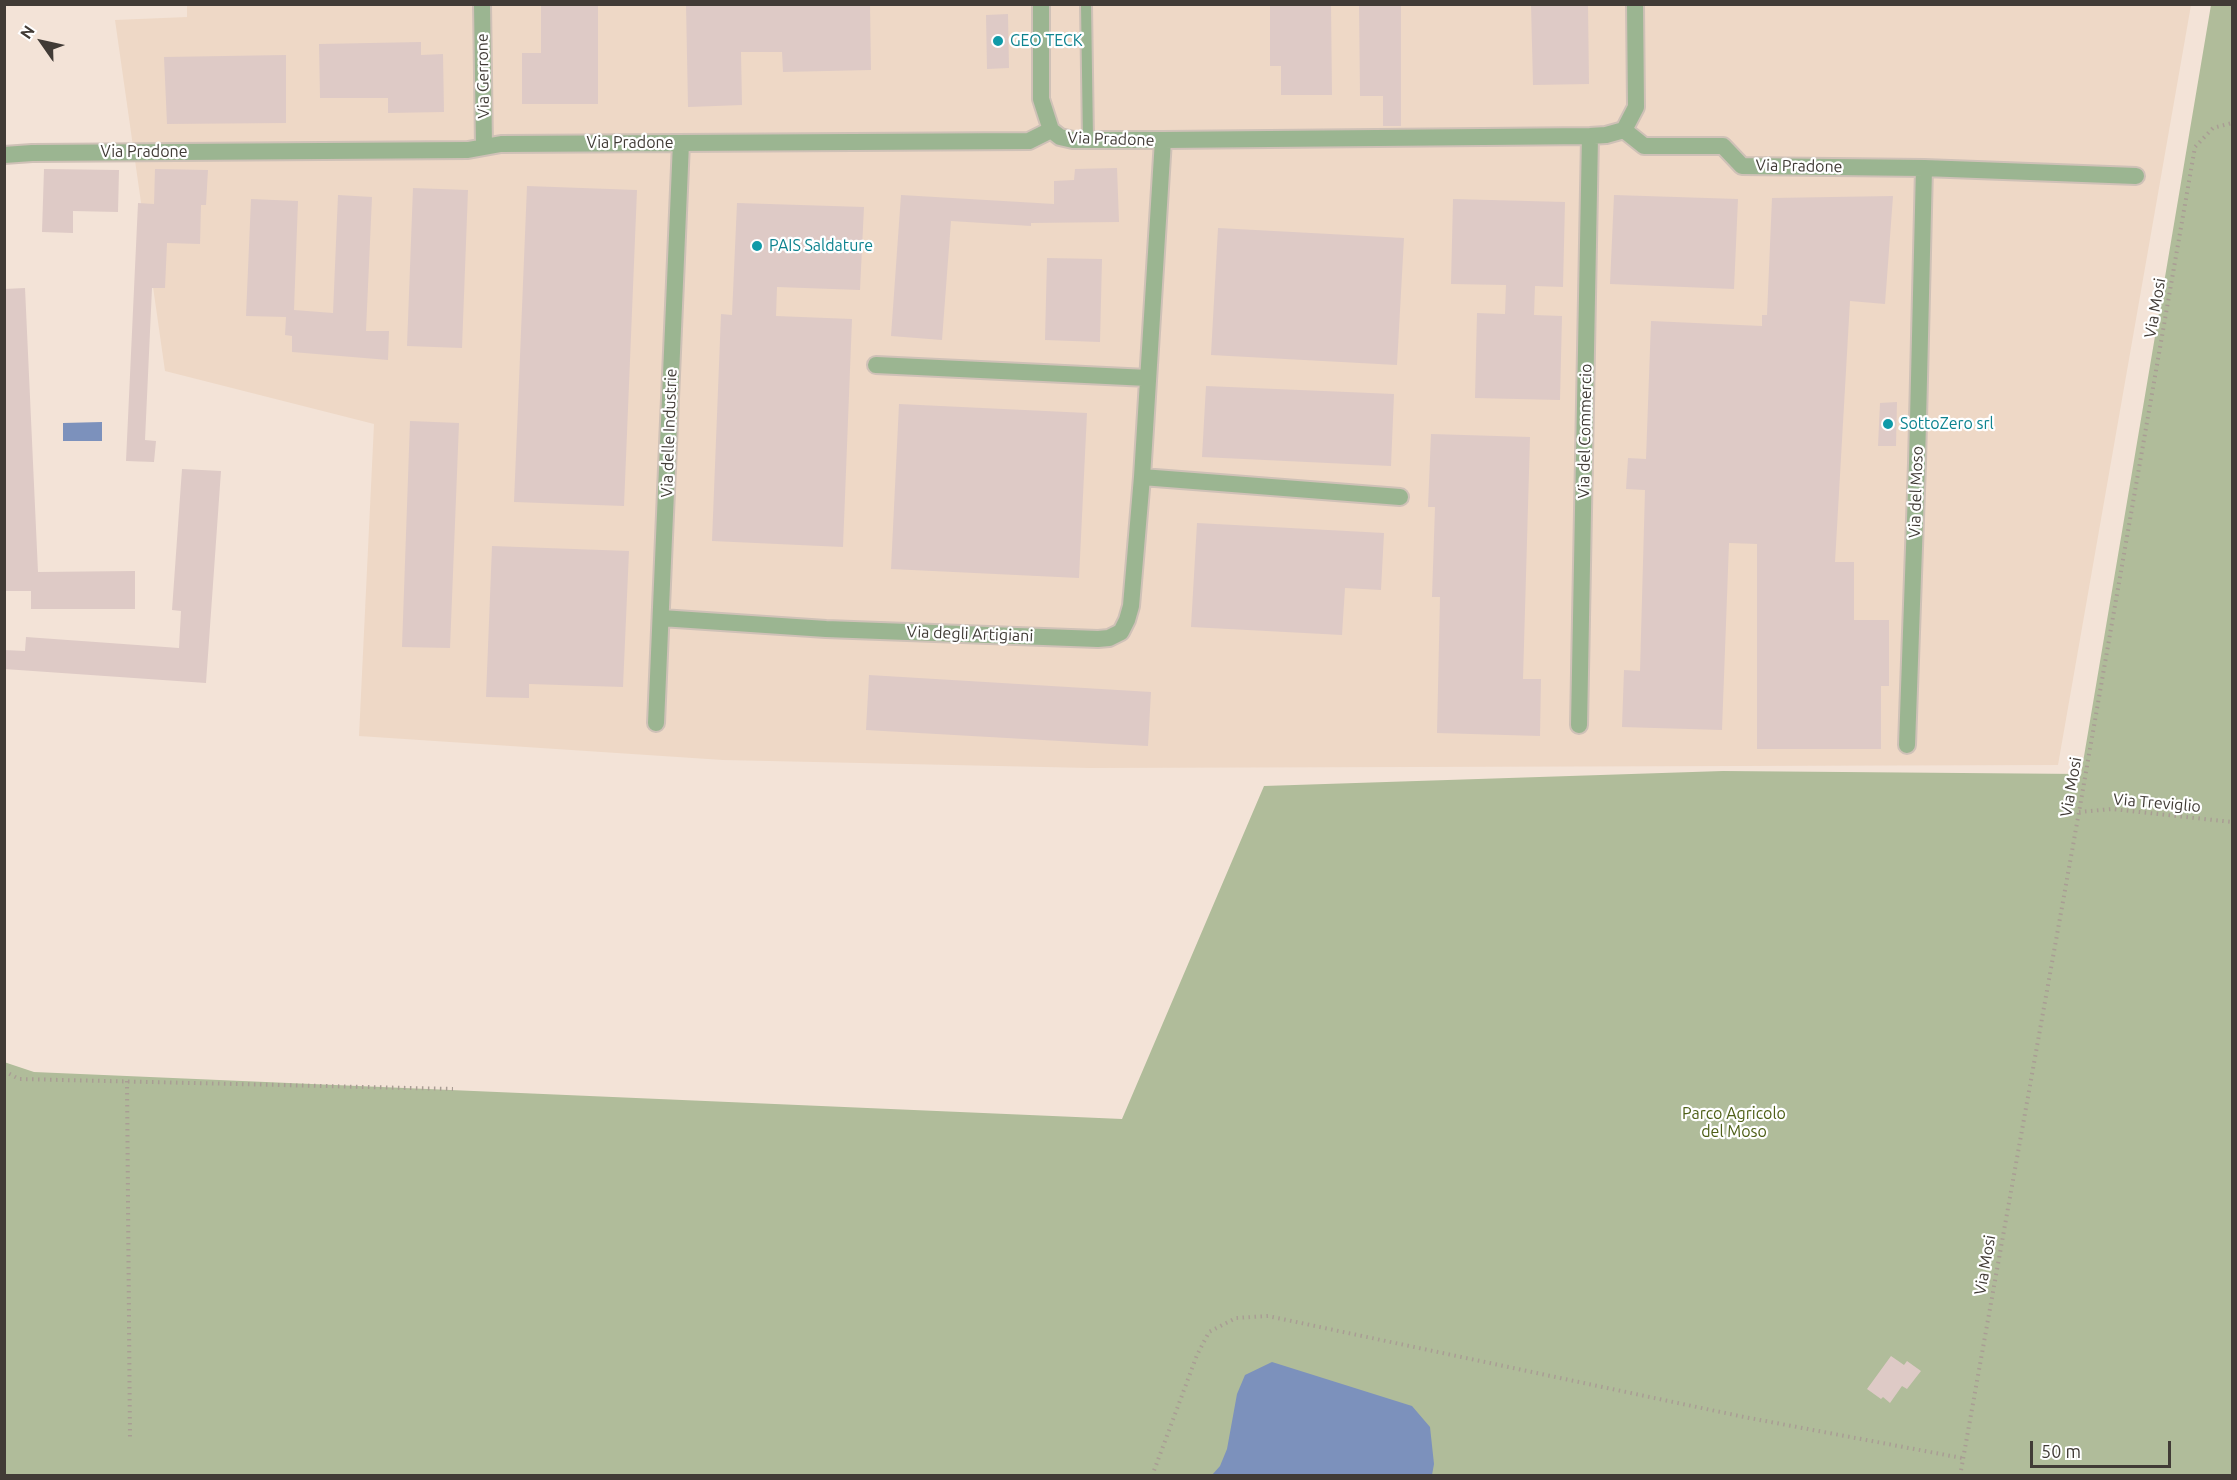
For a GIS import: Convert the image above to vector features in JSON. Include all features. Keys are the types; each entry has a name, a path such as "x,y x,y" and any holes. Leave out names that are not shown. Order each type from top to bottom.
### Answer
{"street":[{"name":"Via Gerrone","path":"482,4 484,147"},
{"path":"1041,4 1041,99 1051,130"},
{"path":"1624,130 1636,107 1635,4"},
{"name":"Via Pradone","path":"4,155 468,150 501,144 1029,141 1051,130 1060,137 1088,140 1590,136 1624,130 1644,146 1723,146 1742,166 1924,168 2136,176"},
{"name":"Via del Commercio","path":"1579,725 1590,136"},
{"name":"Via degli Artigiani","path":"661,618 826,629 1109,638 1121,632 1131,606 1142,477 1164,140"},
{"name":"Via delle Industrie","path":"656,723 681,143"},
{"name":"Via del Moso","path":"1907,745 1924,168"},
{"path":"876,366 1148,378"},
{"path":"1142,477 1400,497"}],"lane":[{"path":"1086,4 1088,140"}],"path":[{"name":"Via Mosi","path":"1960,1476 2195,147 2213,128 2232,123"},
{"name":"Via Treviglio","path":"2079,812 2112,809 2232,822"},
{"path":"4,1071 20,1079 453,1089"},
{"path":"127,1081 130,1439"},
{"path":"1152,1476 1197,1355 1209,1332 1236,1318 1268,1316 1744,1417 1962,1458"}],"shaded area":[{"path":"187,4 2191,5 2058,765 1090,768 723,760 359,736 374,424 165,371 115,20 187,17"}],"green space":[{"name":"Parco Agricolo del Moso","path":"2211,5 2232,5 2232,1475 5,1475 4,1062 34,1072 1122,1119 1264,786 1723,771 2081,774"}],"water":[{"path":"102,422 102,441 63,441 63,423"},
{"path":"1272,1362 1412,1406 1430,1427 1434,1464 1432,1475 1212,1475 1220,1466 1227,1449 1237,1394 1245,1375"}],"building":[{"path":"541,4 598,4 598,104 522,104 522,53 541,53"},
{"path":"686,4 870,4 871,70 783,72 782,52 741,52 742,105 688,107"},
{"path":"1270,4 1331,4 1332,95 1281,95 1281,66 1270,66"},
{"path":"1359,4 1401,4 1401,126 1383,126 1383,96 1360,96"},
{"path":"1531,4 1588,4 1589,84 1533,85"},
{"name":"GEO TECK","path":"1008,14 1009,68 987,69 986,15"},
{"path":"421,42 421,55 443,54 444,112 388,113 388,98 320,98 319,44"},
{"path":"286,55 286,123 167,124 164,57"},
{"path":"1117,168 1119,222 1031,223 1031,226 951,221 942,340 891,336 901,195 1054,204 1054,181 1074,180 1075,169"},
{"path":"44,169 119,170 118,212 73,211 73,233 42,232"},
{"path":"155,169 208,170 206,205 201,205 200,244 167,243 165,288 152,288 145,440 156,441 154,462 126,461 138,203 154,204"},
{"path":"527,186 637,190 624,506 514,502"},
{"path":"413,188 468,190 462,348 407,346"},
{"path":"338,195 372,197 366,331 389,331 388,360 292,352 292,336 285,335 286,317 246,316 251,199 298,201 294,310 333,313"},
{"path":"1614,195 1738,199 1734,289 1610,284"},
{"path":"1893,196 1885,304 1850,301 1835,562 1854,562 1854,620 1889,620 1889,686 1881,686 1881,749 1757,749 1757,544 1729,543 1722,730 1622,727 1624,670 1640,671 1645,490 1626,489 1628,458 1646,459 1651,321 1762,326 1762,315 1767,315 1772,198"},
{"path":"1453,199 1565,202 1563,287 1535,286 1534,315 1562,316 1560,400 1475,398 1477,313 1505,314 1506,285 1451,284"},
{"path":"737,203 864,207 860,290 777,287 776,316 852,319 843,547 712,541 721,314 732,315"},
{"path":"1218,228 1404,238 1397,365 1211,355"},
{"path":"1047,258 1102,259 1100,342 1045,340"},
{"path":"25,288 38,572 135,571 135,609 31,609 31,591 4,591 4,289"},
{"path":"1206,386 1394,394 1391,466 1202,457"},
{"name":"SottoZero srl","path":"1897,402 1896,446 1878,446 1880,403"},
{"path":"899,404 1087,413 1079,578 891,569"},
{"path":"410,421 459,423 450,648 402,647"},
{"path":"1431,434 1530,437 1523,679 1541,679 1540,736 1437,733 1440,597 1432,597 1435,507 1428,507"},
{"path":"182,469 221,471 206,683 4,669 4,650 25,651 26,637 179,648 181,611 172,610"},
{"path":"1197,523 1384,533 1381,590 1345,588 1342,635 1191,627"},
{"path":"492,546 629,551 623,687 529,684 529,698 486,697"},
{"path":"869,675 1151,692 1148,746 866,730"},
{"path":"1891,1356 1904,1365 1907,1361 1921,1371 1907,1389 1902,1386 1890,1403 1867,1389"}],"place":[{"name":"GEO TECK","path":"998,41"},
{"name":"PAIS Saldature","path":"757,246"},
{"name":"SottoZero srl","path":"1888,424"}]}
